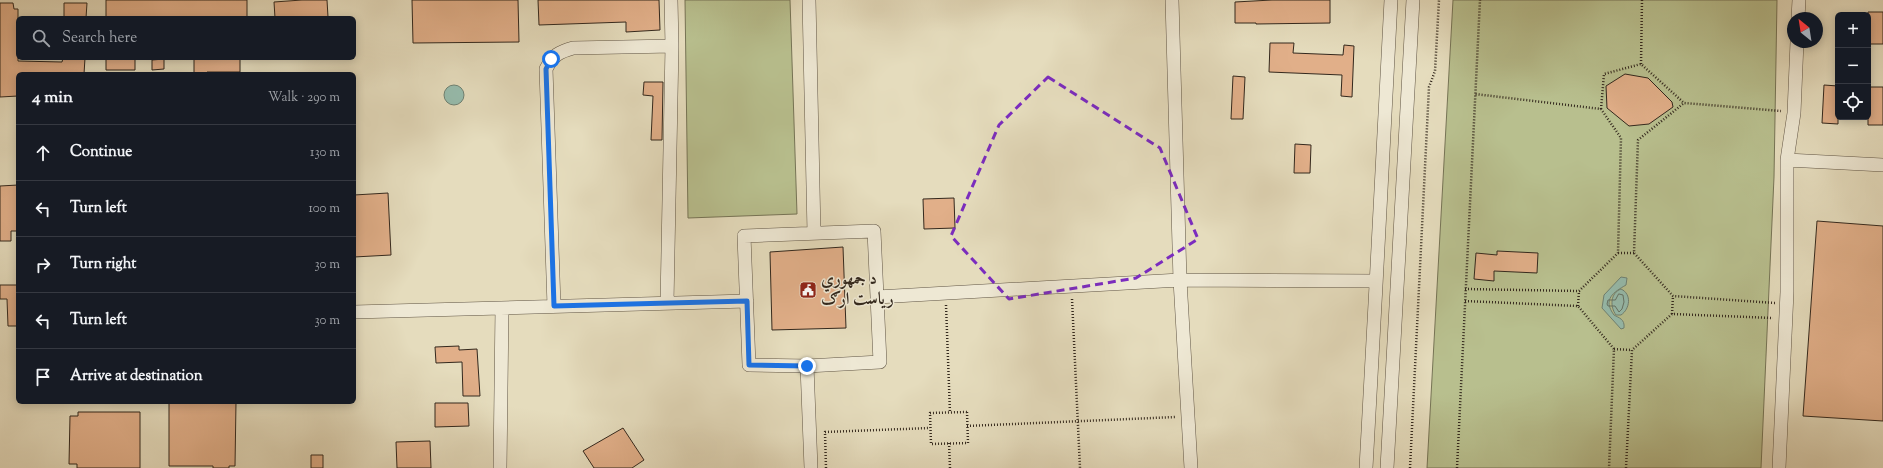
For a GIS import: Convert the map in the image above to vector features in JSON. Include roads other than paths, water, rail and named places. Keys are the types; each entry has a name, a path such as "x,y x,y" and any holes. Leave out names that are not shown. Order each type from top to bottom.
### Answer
{"lane":[{"path":"667,303 672,46 671,0"},
{"path":"809,0 814,233"},
{"path":"1172,0 1180,280 1191,468"},
{"path":"1366,468 1390,55 1391,0"},
{"path":"1386,468 1413,0"},
{"path":"1798,12 1799,0"},
{"path":"554,306 546,69 551,59 558,52 573,48 672,46"},
{"path":"1779,468 1786,318 1787,160 1794,112 1797,48"},
{"path":"1787,160 1883,165"},
{"path":"874,231 877,297 880,362 807,366 749,365 744,236 874,231"},
{"path":"877,297 1180,280 1376,281"},
{"path":"356,312 747,301"},
{"path":"500,468 502,308"},
{"path":"807,366 810,468"}],"water":[{"path":"454,85 461,88 464,95 461,102 454,105 447,102 444,95 447,88"},
{"path":"1621,277 1627,278 1626,285 1614,293 1609,300 1609,305 1614,315 1621,319 1624,323 1624,328 1621,329 1602,308 1604,295"},
{"path":"1621,289 1627,294 1628,305 1621,315 1616,315 1612,300 1617,291"}],"place":[{"name":"د جمهوري ریاست ارګ","path":"808,290"}]}
